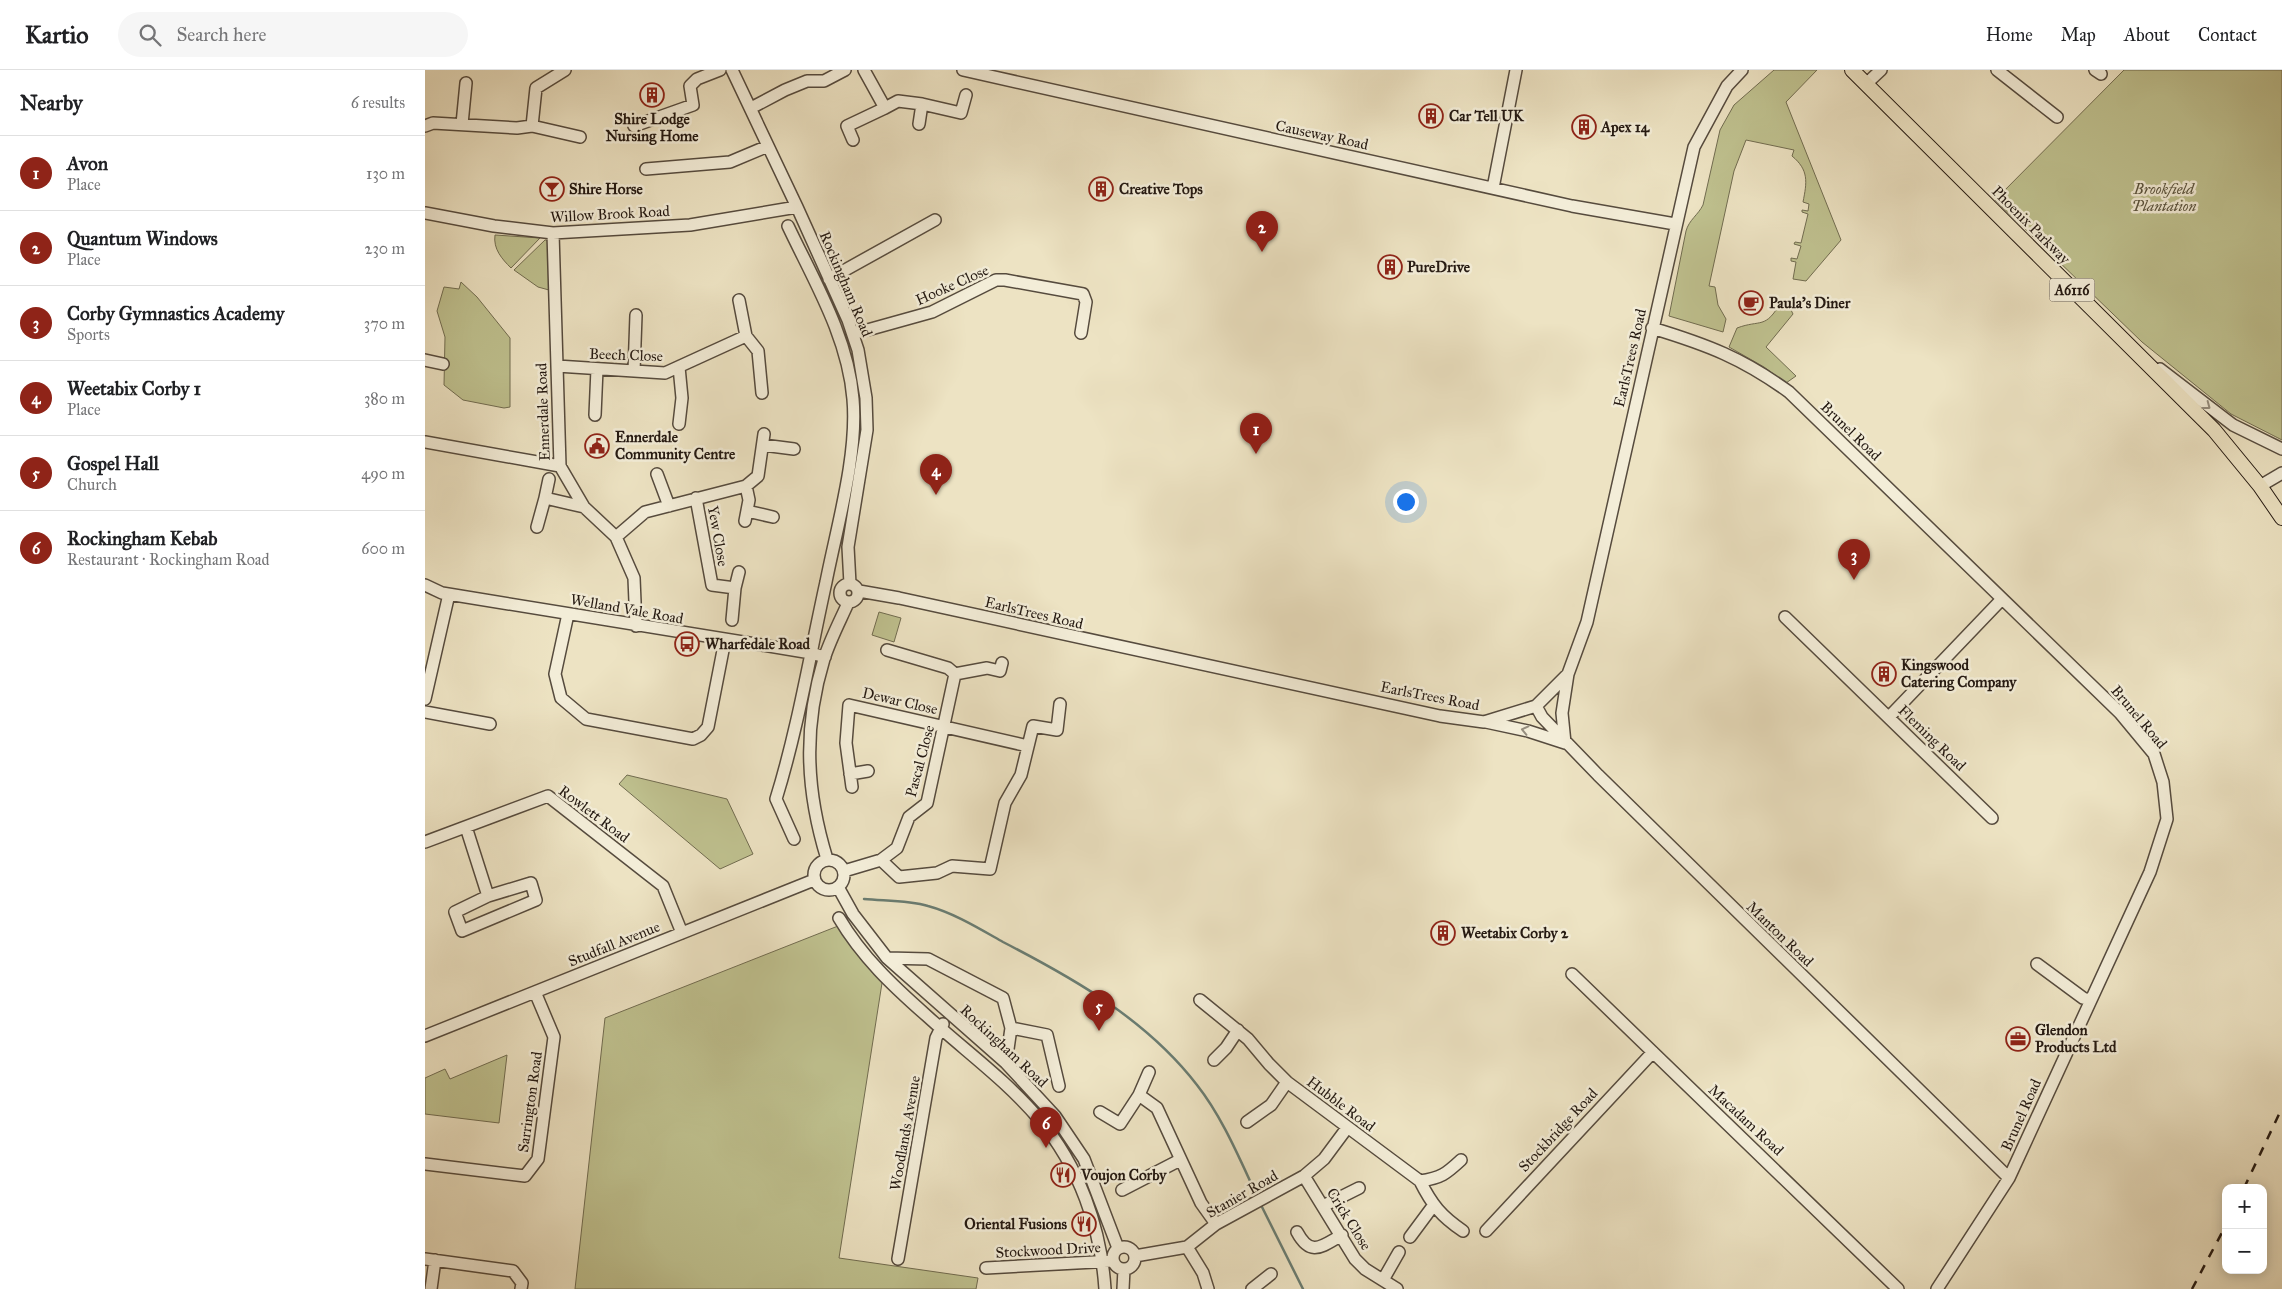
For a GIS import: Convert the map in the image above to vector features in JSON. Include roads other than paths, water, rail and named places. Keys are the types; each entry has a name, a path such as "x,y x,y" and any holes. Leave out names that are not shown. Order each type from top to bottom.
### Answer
{"main road":[{"name":"Phoenix Parkway","path":"1853,70 2141,355 2214,430 2260,486 2282,518"}],"street":[{"path":"532,126 536,88 565,70"},
{"path":"635,126 693,105 689,86 697,79 720,70"},
{"name":"Rockingham Road","path":"732,70 797,207 853,334 858,350 866,398 867,430 848,547 854,588"},
{"path":"751,108 807,81 824,80 845,70"},
{"path":"864,70 885,108"},
{"name":"Causeway Road","path":"963,70 1493,188 1675,224"},
{"path":"1493,188 1516,70"},
{"name":"EarlsTrees Road","path":"854,588 1440,716 1484,722 1536,706 1568,674 1587,622 1675,224 1694,148 1727,86 1742,70"},
{"path":"1866,84 1881,70"},
{"path":"1997,70 2057,118"},
{"path":"462,124 466,83"},
{"path":"853,140 847,126 898,101 922,104 961,113 966,95"},
{"path":"919,124 922,104"},
{"path":"425,126 433,123 517,128 532,126 580,138"},
{"path":"646,169 730,162 768,146"},
{"name":"Willow Brook Road","path":"425,213 494,226 553,233 690,225 797,207"},
{"path":"829,279 935,220"},
{"path":"788,226 836,328 844,352 853,399 851,450 793,743 776,799 794,839"},
{"name":"Ennerdale Road","path":"553,233 559,466 584,507 616,537 634,578 636,626"},
{"name":"Hooke Close","path":"853,334 932,312 996,280 1083,294 1086,302 1081,333"},
{"path":"739,300 746,336 758,351 765,388"},
{"path":"634,371 636,316"},
{"name":"Brunel Road","path":"1652,328 1723,351 1757,370 1789,392 2120,713 2154,754 2163,782 2167,819 2153,863 2009,1178 1937,1289"},
{"name":"Beech Close","path":"557,366 665,373 746,336"},
{"path":"2141,355 2233,425 2282,449"},
{"path":"425,360 443,364"},
{"path":"679,367 682,398 679,424"},
{"path":"595,415 597,369"},
{"path":"682,398 694,398"},
{"path":"616,537 645,512 746,486 758,476 763,440 794,449"},
{"path":"425,442 559,466"},
{"path":"2260,486 2282,472"},
{"path":"657,474 669,506"},
{"path":"537,527 549,479"},
{"path":"746,486 749,500 746,516 773,517"},
{"path":"545,498 584,507"},
{"name":"Yew Close","path":"696,498 712,585 735,588"},
{"name":"Yew Close","path":"732,620 735,588 739,572"},
{"name":"Welland Vale Road","path":"425,585 449,594 636,626 811,653 825,657"},
{"path":"827,859 812,796 808,752 817,684 825,657 847,602 856,600 854,588"},
{"path":"425,700 449,594"},
{"path":"1889,717 2002,599"},
{"path":"568,614 555,674 561,698 586,719 693,739 701,736 708,727 725,640"},
{"name":"Fleming Road","path":"1785,617 1992,818"},
{"path":"887,650 948,668 955,674 987,668 1000,672"},
{"name":"Pascal Close","path":"844,871 881,860 897,848 909,817 927,803 955,674"},
{"path":"1484,722 1529,731 1565,743 1562,713 1568,674"},
{"name":"Dewar Close","path":"852,692 849,704 846,743 853,787"},
{"name":"Dewar Close","path":"849,704 1028,746"},
{"path":"881,860 899,877 937,873 952,866 990,869 1005,803 1021,775 1033,726 1057,730 1060,704"},
{"name":"Manton Road","path":"1536,706 1542,717 1565,743 2009,1178"},
{"path":"425,712 477,726 490,724"},
{"path":"850,774 868,771"},
{"name":"Rowlett Road","path":"425,842 548,796 663,886 683,933"},
{"path":"466,826 488,896"},
{"path":"827,859 837,862 844,871 843,882 838,887 828,890 822,889 814,880 814,869 827,859"},
{"name":"Studfall Avenue","path":"425,1036 814,880"},
{"path":"531,883 536,900 462,931 455,912 488,896 531,883"},
{"name":"Rockingham Road","path":"838,887 853,914 887,958 1006,1063 1055,1116 1084,1159 1119,1248"},
{"path":"839,918 853,940 878,972 999,1080 1038,1118 1067,1159 1093,1220 1108,1262 1124,1269 1133,1264 1135,1256 1129,1248 1119,1248 1113,1252 1108,1262 1105,1289"},
{"path":"887,958 928,959 1003,998 1011,1028 1006,1063"},
{"path":"2037,964 2083,998 2090,1000"},
{"name":"Macadam Road","path":"1572,974 1777,1169 1898,1289"},
{"name":"Sarrington Road","path":"425,1164 525,1176 538,1159 554,1037 535,992"},
{"name":"Hubble Road","path":"1200,1000 1248,1039 1287,1082 1421,1181 1433,1206 1446,1220 1463,1232"},
{"name":"Woodlands Avenue","path":"898,1259 940,1028 950,1015"},
{"path":"1011,1028 1047,1035 1059,1086"},
{"path":"1214,1060 1226,1048 1238,1030"},
{"name":"Stockbridge Road","path":"1486,1231 1653,1052"},
{"path":"1100,1112 1120,1124 1139,1095 1149,1072"},
{"path":"1247,1122 1271,1105 1287,1082"},
{"path":"1139,1095 1157,1108 1201,1203 1216,1224"},
{"name":"Stanier Road","path":"1135,1256 1187,1247 1216,1224 1244,1207 1265,1198 1304,1176 1324,1159 1347,1128"},
{"path":"1122,1190 1180,1160"},
{"path":"1421,1181 1437,1179 1447,1173 1461,1160"},
{"path":"1076,1178 1090,1173"},
{"name":"Crick Close","path":"1304,1176 1355,1259 1365,1270 1397,1289"},
{"path":"1323,1206 1359,1188"},
{"path":"1409,1237 1433,1206"},
{"path":"1297,1232 1307,1246 1313,1248 1320,1247 1342,1235"},
{"path":"1187,1247 1203,1273 1208,1289"},
{"path":"1383,1280 1399,1252"},
{"path":"431,1289 430,1260 513,1271 522,1283 521,1289"},
{"name":"Stockwood Drive","path":"986,1268 1108,1262"},
{"path":"1123,1289 1124,1269"},
{"path":"1252,1289 1271,1274"}],"waterway":[{"path":"864,899 920,904 957,917 1083,986 1133,1021 1156,1040 1197,1085 1215,1111 1258,1198"},
{"path":"1260,1203 1303,1289"}],"railway":[{"path":"2246,1184 2282,1108"},
{"path":"2192,1289 2224,1229"}],"place":[{"name":"Shire Lodge Nursing Home","path":"652,95"},
{"name":"Car Tell UK","path":"1431,116"},
{"name":"Apex 14","path":"1584,127"},
{"name":"Shire Horse","path":"552,189"},
{"name":"Creative Tops","path":"1101,189"},
{"name":"Quantum Windows","path":"1262,252"},
{"name":"PureDrive","path":"1390,267"},
{"name":"Paula's Diner","path":"1751,303"},
{"name":"Ennerdale Community Centre","path":"597,446"},
{"name":"Avon","path":"1256,454"},
{"name":"Weetabix Corby 1","path":"936,495"},
{"name":"Corby Gymnastics Academy","path":"1854,580"},
{"name":"Wharfedale Road","path":"687,644"},
{"name":"Kingswood Catering Company","path":"1884,674"},
{"name":"Weetabix Corby 2","path":"1443,933"},
{"name":"Gospel Hall","path":"1099,1031"},
{"name":"Glendon Products Ltd","path":"2018,1039"},
{"name":"Rockingham Kebab","path":"1046,1148"},
{"name":"Voujon Corby","path":"1063,1175"},
{"name":"Oriental Fusions","path":"1084,1224"}],"park label":[{"name":"Brookfield Plantation","path":"2164,198"}]}
